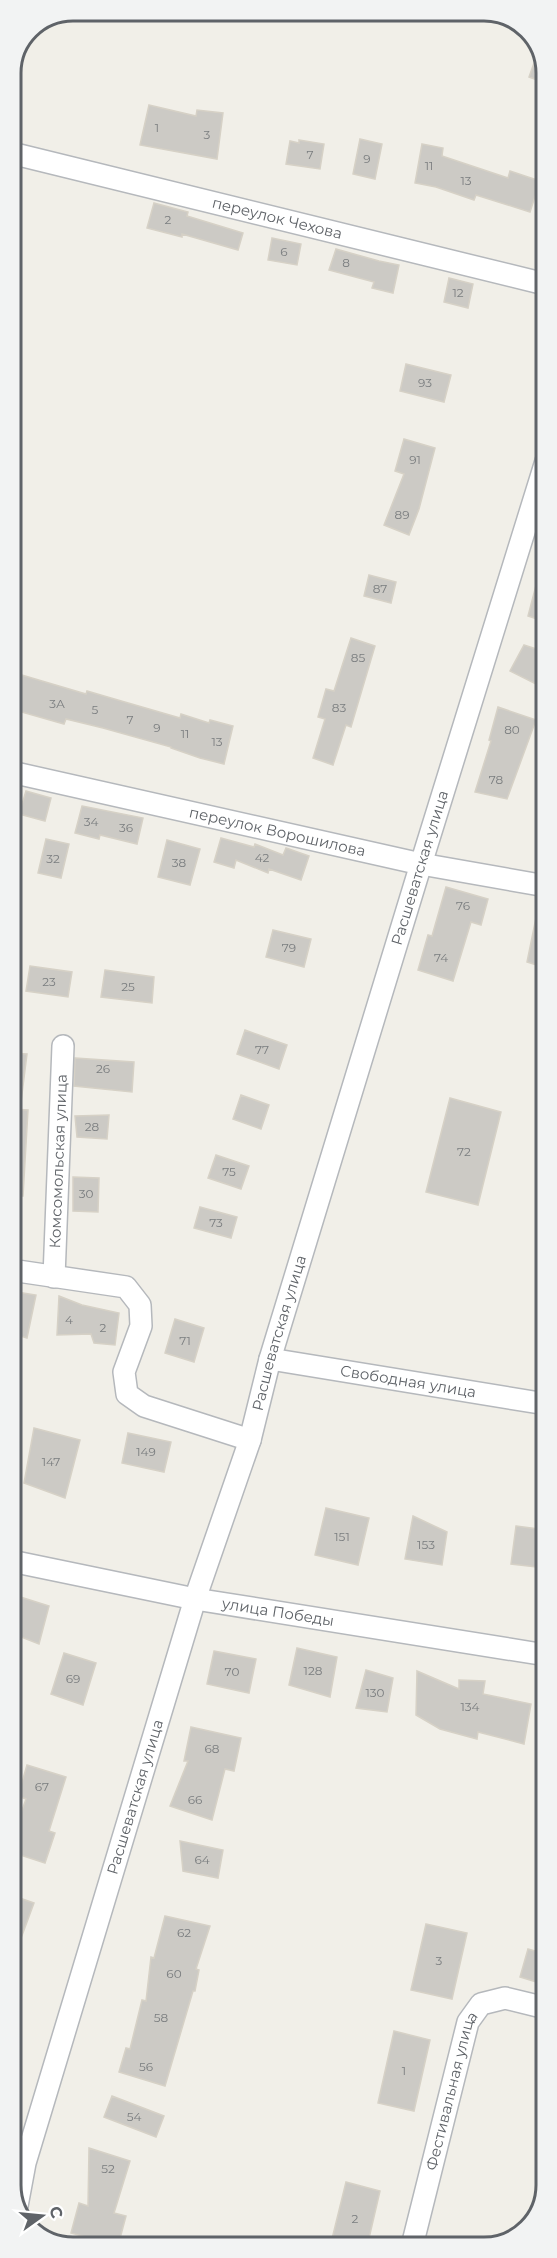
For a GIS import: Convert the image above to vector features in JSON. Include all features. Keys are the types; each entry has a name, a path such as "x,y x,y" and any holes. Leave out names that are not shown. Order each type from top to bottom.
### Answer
{"street":[{"name":"переулок Чехова","path":"21,156 536,282"},
{"name":"Расшеватская улица","path":"21,2152 195,1599 250,1440 270,1359 536,493"},
{"name":"переулок Ворошилова","path":"21,774 421,864 536,884"},
{"name":"Комсомольская улица","path":"54,1276 63,1046"},
{"path":"21,1271 126,1287 140,1305 141,1326 124,1372 127,1394 144,1406 250,1440"},
{"name":"Свободная улица","path":"270,1359 536,1402"},
{"name":"улица Победы","path":"21,1563 195,1599 536,1653"},
{"name":"Фестивальная улица","path":"414,2237 468,2022 481,2004 505,1998 536,2006"}],"building":[{"path":"535,61 536,80 529,77"},
{"path":"149,105 196,116 197,110 223,113 217,159 140,145"},
{"path":"360,139 382,144 375,179 353,174"},
{"path":"299,140 324,144 320,169 286,164 290,141 299,143"},
{"path":"422,144 443,148 442,156 508,178 510,171 536,180 536,193 530,212 476,195 474,200 436,187 415,183"},
{"path":"154,203 188,212 187,216 243,233 238,250 182,234 182,237 147,228"},
{"path":"272,238 301,244 297,265 268,260"},
{"path":"336,249 399,265 393,293 372,288 374,282 329,270"},
{"path":"449,278 473,284 468,308 444,302"},
{"path":"406,364 451,375 444,402 400,391"},
{"path":"404,439 435,448 419,509 409,535 384,525 404,474 395,471"},
{"path":"369,575 396,582 391,603 364,596"},
{"path":"536,585 536,619 528,616"},
{"path":"351,638 375,646 351,727 346,725 333,765 313,758 325,719 318,717 326,689 334,691"},
{"path":"524,645 536,649 536,684 510,671"},
{"path":"21,675 180,718 181,714 209,723 210,720 233,726 224,764 103,728 66,719 64,724 21,712"},
{"path":"498,707 536,720 507,799 475,792 491,741 489,740"},
{"path":"26,791 51,798 45,821 21,815"},
{"path":"82,806 143,818 137,844 100,835 99,839 75,833"},
{"path":"221,838 254,847 255,844 283,855 286,848 309,856 301,880 269,869 268,873 236,860 234,868 214,862"},
{"path":"46,839 69,844 61,878 38,873"},
{"path":"167,840 200,849 190,885 158,877"},
{"path":"446,887 488,899 481,925 471,922 453,981 418,970 428,935 432,936"},
{"path":"536,918 536,965 527,962"},
{"path":"273,930 311,939 304,967 266,957"},
{"path":"30,966 72,972 68,997 26,991"},
{"path":"105,970 154,977 152,1003 101,997"},
{"path":"245,1030 287,1045 279,1069 237,1054"},
{"path":"21,1054 27,1054 21,1102"},
{"path":"75,1058 134,1062 132,1092 74,1086"},
{"path":"241,1095 269,1105 261,1129 233,1119"},
{"path":"450,1098 501,1112 478,1205 426,1192"},
{"path":"21,1110 28,1110 23,1196 21,1196"},
{"path":"109,1115 107,1139 77,1137 75,1116"},
{"path":"216,1155 249,1166 241,1189 208,1178"},
{"path":"73,1177 99,1178 98,1212 73,1211"},
{"path":"200,1207 237,1217 231,1238 194,1228"},
{"path":"21,1293 36,1295 27,1338 21,1336"},
{"path":"59,1296 82,1305 119,1313 115,1345 94,1343 91,1334 57,1335"},
{"path":"175,1319 204,1328 194,1362 165,1353"},
{"path":"34,1428 80,1440 65,1498 24,1483"},
{"path":"128,1433 171,1442 164,1472 122,1463"},
{"path":"326,1508 369,1518 358,1565 315,1555"},
{"path":"413,1516 447,1532 442,1565 405,1559"},
{"path":"516,1526 536,1529 536,1567 511,1564"},
{"path":"21,1597 49,1606 39,1644 21,1637"},
{"path":"297,1648 337,1657 330,1697 289,1685"},
{"path":"214,1651 256,1659 249,1693 207,1684"},
{"path":"64,1653 96,1663 83,1705 51,1694"},
{"path":"366,1670 393,1678 387,1712 356,1708"},
{"path":"417,1671 459,1689 459,1680 485,1681 483,1694 531,1704 524,1744 478,1732 477,1739 440,1729 416,1715"},
{"path":"191,1727 241,1738 234,1771 225,1769 212,1820 170,1806 188,1761 184,1761"},
{"path":"27,1765 66,1777 49,1831 55,1833 45,1863 21,1855 21,1813 26,1799 21,1797 21,1786"},
{"path":"180,1841 223,1850 218,1878 183,1871"},
{"path":"21,1898 34,1903 21,1938"},
{"path":"165,1916 210,1926 196,1969 199,1970 195,1991 193,1991 165,2086 119,2072 126,2048 130,2049 142,2000 146,2001 151,1957 154,1958"},
{"path":"426,1924 467,1933 452,1999 411,1990"},
{"path":"528,1949 536,1951 536,1982 520,1977"},
{"path":"394,2031 430,2040 414,2111 378,2103"},
{"path":"112,2096 164,2116 156,2137 104,2117"},
{"path":"89,2148 130,2161 114,2213 126,2216 120,2237 85,2237 71,2233 79,2203 88,2206"},
{"path":"346,2182 380,2191 369,2237 332,2237"}]}
